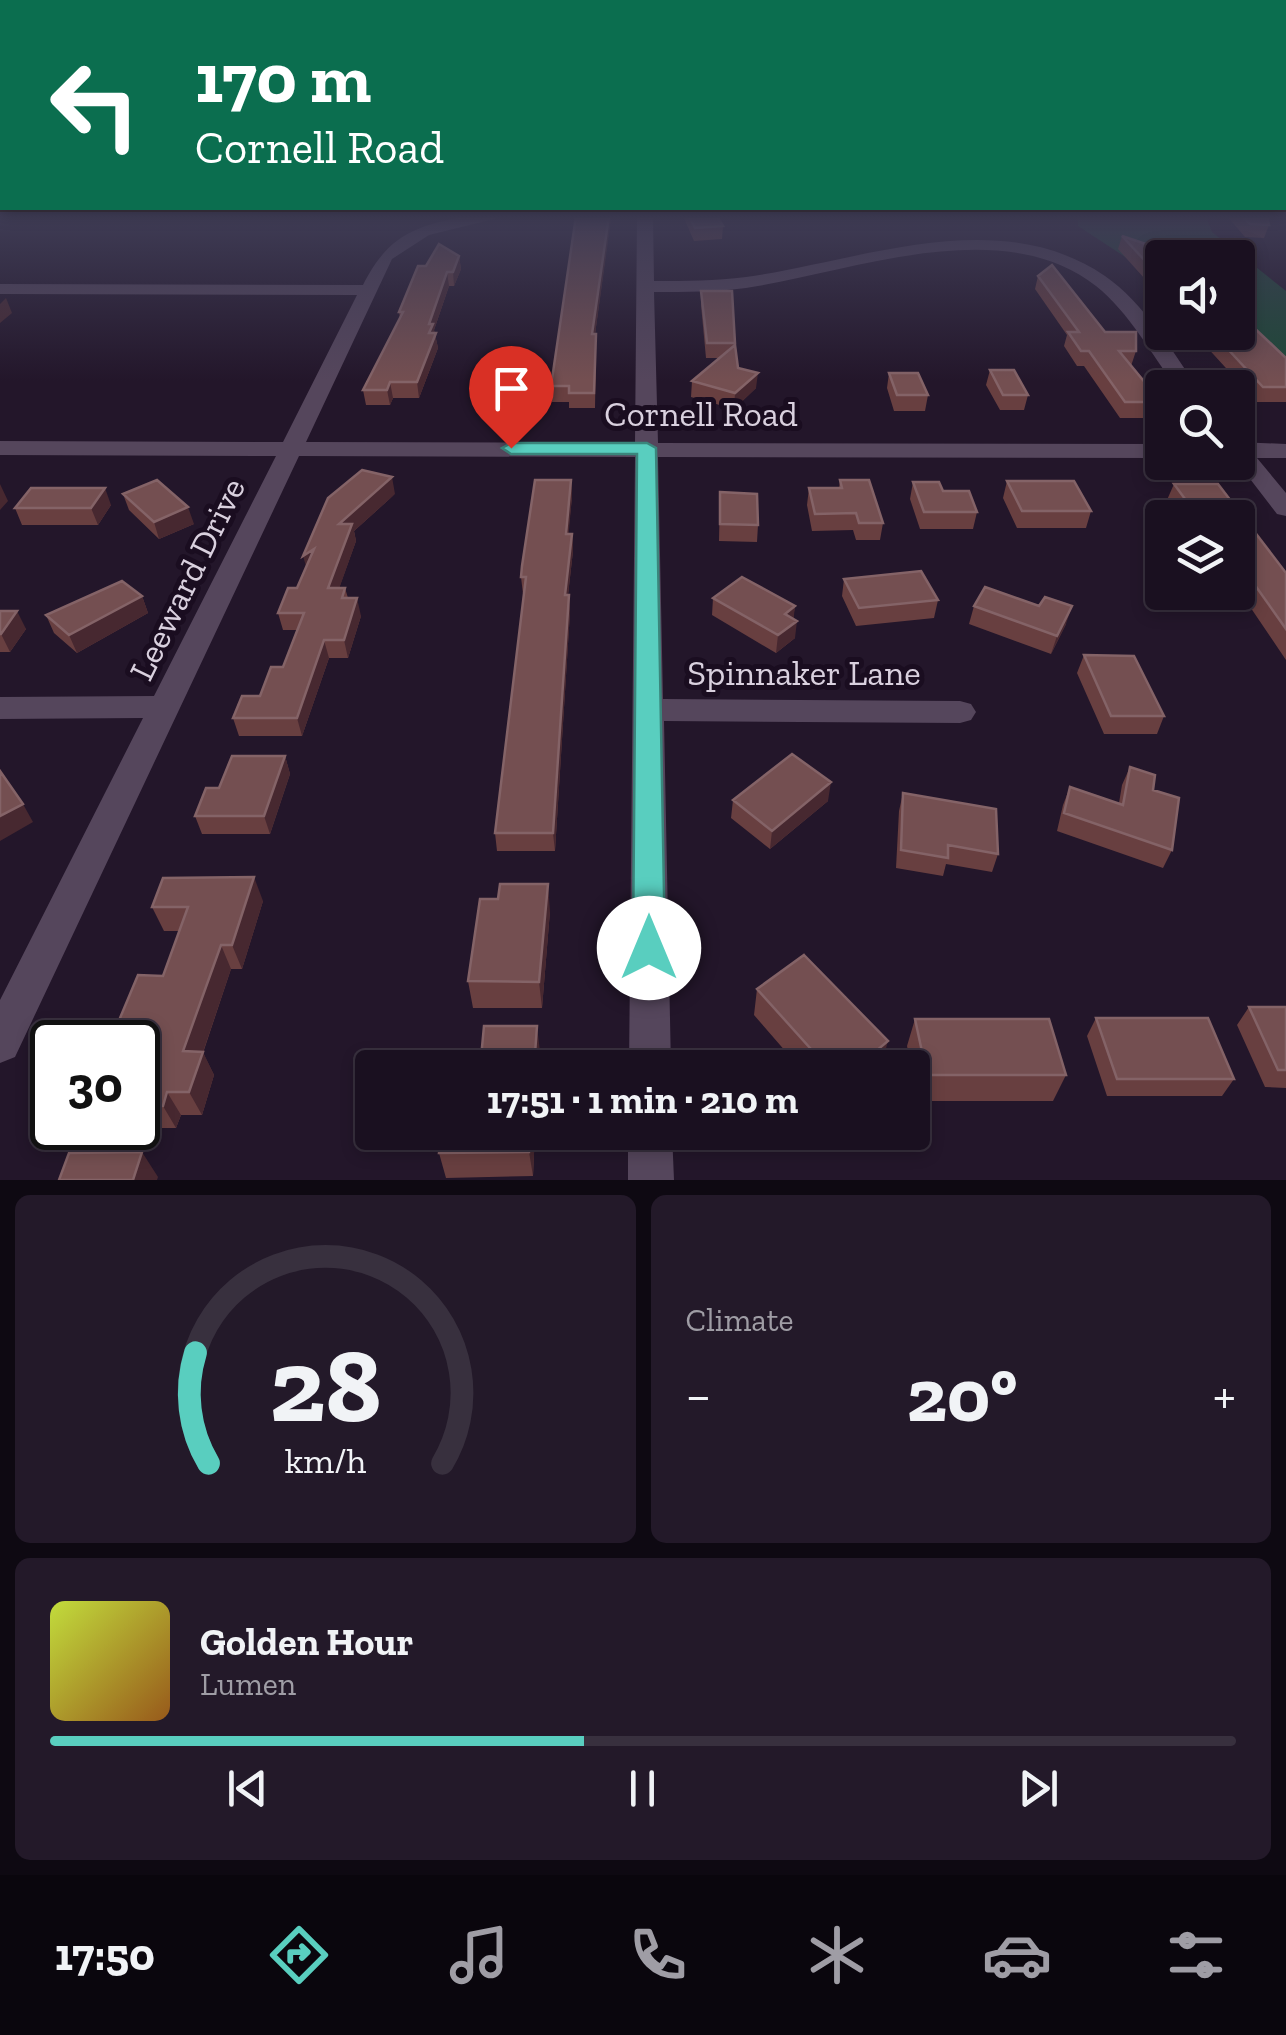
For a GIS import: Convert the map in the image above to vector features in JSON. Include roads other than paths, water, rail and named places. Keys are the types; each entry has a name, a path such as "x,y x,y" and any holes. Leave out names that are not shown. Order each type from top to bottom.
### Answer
{"street":[{"name":"Leeward Drive","path":"0,1044 378,271"},
{"path":"646,271 650,1050"},
{"path":"646,286 748,282 807,271"},
{"path":"1082,271 1102,282 1173,370"},
{"path":"0,290 368,290"},
{"name":"Cornell Road","path":"0,448 1145,451"},
{"path":"1255,451 1286,451"},
{"path":"1255,471 1286,508"},
{"path":"0,708 167,707"},
{"name":"Spinnaker Lane","path":"648,710 960,712"},
{"path":"650,1150 650,1180"}]}
